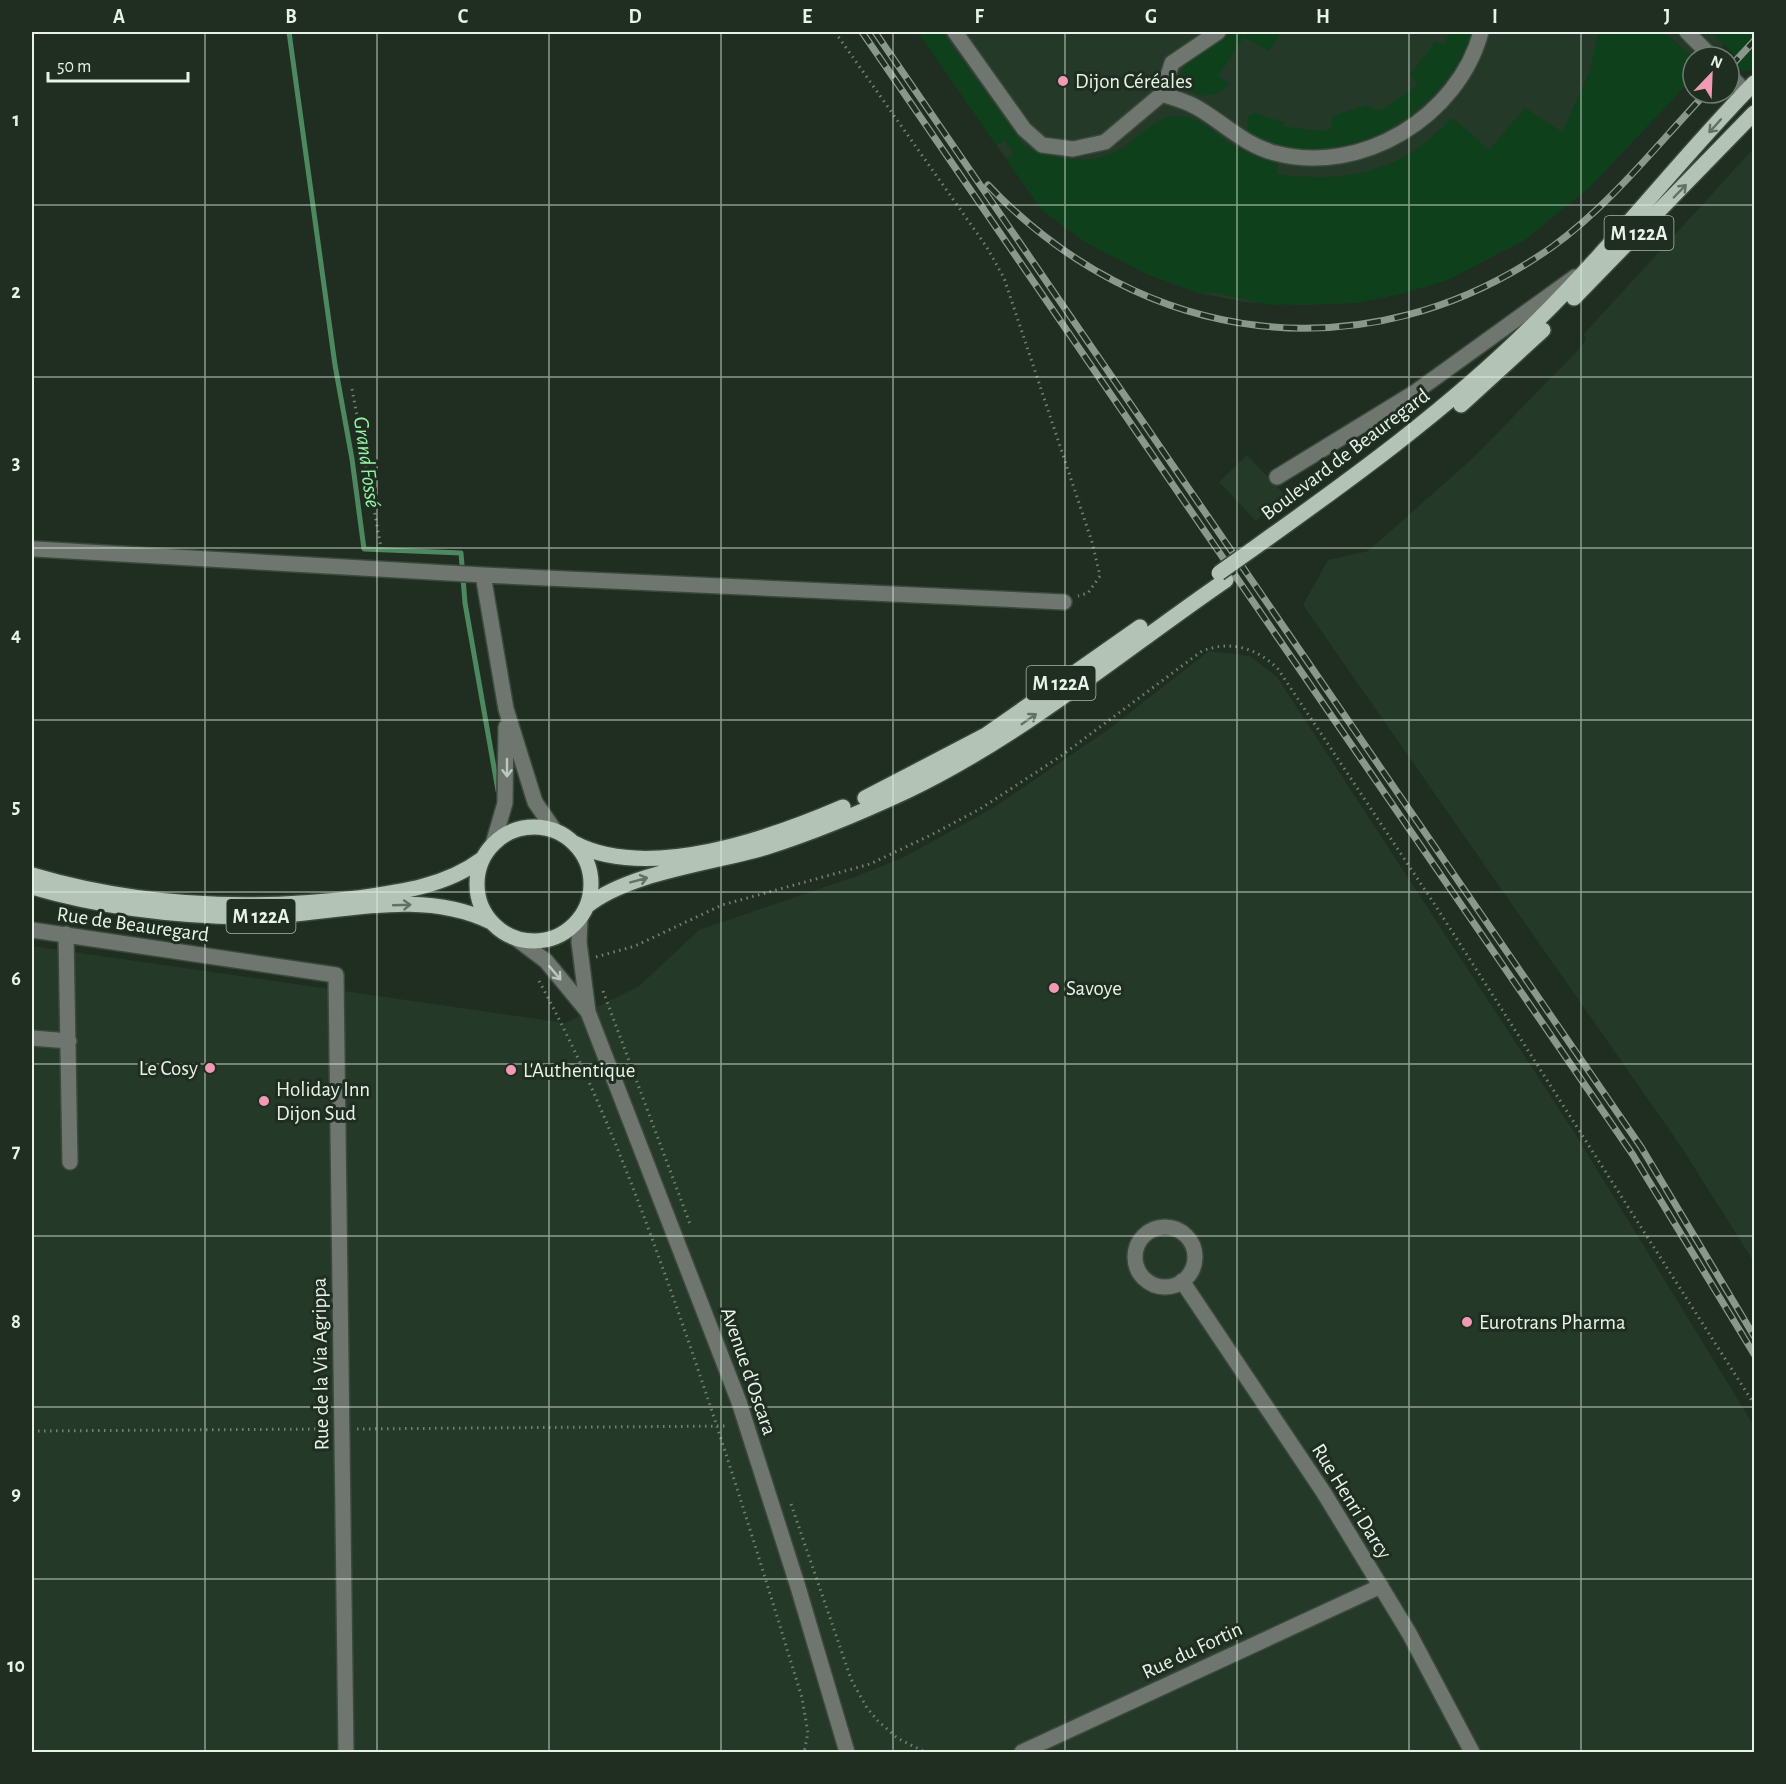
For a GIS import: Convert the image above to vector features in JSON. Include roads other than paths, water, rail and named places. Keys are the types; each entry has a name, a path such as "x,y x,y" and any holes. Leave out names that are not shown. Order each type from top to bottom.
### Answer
{"main road":[{"name":"Boulevard de Beauregard","path":"901,787 986,735 1222,577 1370,466 1450,400 1536,323 1590,267 1750,87"},
{"name":"Boulevard de Beauregard","path":"1253,555 1376,474 1521,352 1755,113"},
{"name":"M 122A","path":"574,843 587,850 615,858 653,860 679,857 729,845 805,822 901,787"},
{"name":"M 122A","path":"584,912 620,885 766,847 814,831 901,787"},
{"path":"534,826 555,831 574,843 584,855 590,874 591,894 584,912 564,933 553,938 541,941 517,939 504,933 482,909 477,890 482,859 493,844 519,829 534,826"},
{"name":"M 122A","path":"32,875 163,900 266,905 397,892 440,882 459,874 482,859"},
{"name":"M 122A","path":"32,887 100,902 175,913 249,917 421,905 469,912 491,921"}],"street":[{"path":"955,32 1024,129 1042,145 1073,149 1105,142 1162,94 1172,63 1218,32"},
{"path":"1162,94 1196,107 1232,134 1274,153 1320,158 1384,144 1424,119 1452,90 1478,45 1481,32"},
{"path":"1687,32 1700,45"},
{"path":"1277,477 1414,393 1590,267"},
{"path":"35,549 483,575 1064,602"},
{"path":"483,575 506,709 535,802 555,831"},
{"path":"493,844 501,821 506,791 506,709"},
{"name":"Avenue d'Oscara","path":"584,912 581,962 588,1012 706,1312 747,1426 847,1752"},
{"name":"Rue de Beauregard","path":"32,930 336,975"},
{"path":"66,934 70,1162"},
{"name":"Avenue d'Oscara","path":"517,939 538,954 588,1012"},
{"name":"Rue de la Via Agrippa","path":"336,975 346,1752"},
{"path":"32,1038 69,1041"},
{"name":"Rue Henri Darcy","path":"1182,1281 1324,1493 1381,1586 1472,1752"},
{"name":"Rue du Fortin","path":"1022,1752 1381,1586"}],"waterway":[{"name":"Grand Fossé","path":"289,32 335,365 352,459 364,549 461,553 465,603 499,796"}],"railway":[{"path":"862,32 1633,1155 1754,1354"},
{"path":"875,32 1641,1147 1754,1336"},
{"path":"1741,55 1754,41"},
{"path":"988,185 1049,240 1115,281 1185,310 1258,326 1333,327 1407,315 1481,288 1552,247 1594,213 1695,105"}],"place":[{"name":"Dijon Céréales","path":"1063,81"},
{"name":"Savoye","path":"1054,988"},
{"name":"Le Cosy","path":"210,1068"},
{"name":"L'Authentique","path":"511,1070"},
{"name":"Holiday Inn Dijon Sud","path":"264,1101"},
{"name":"Eurotrans Pharma","path":"1467,1322"}]}
